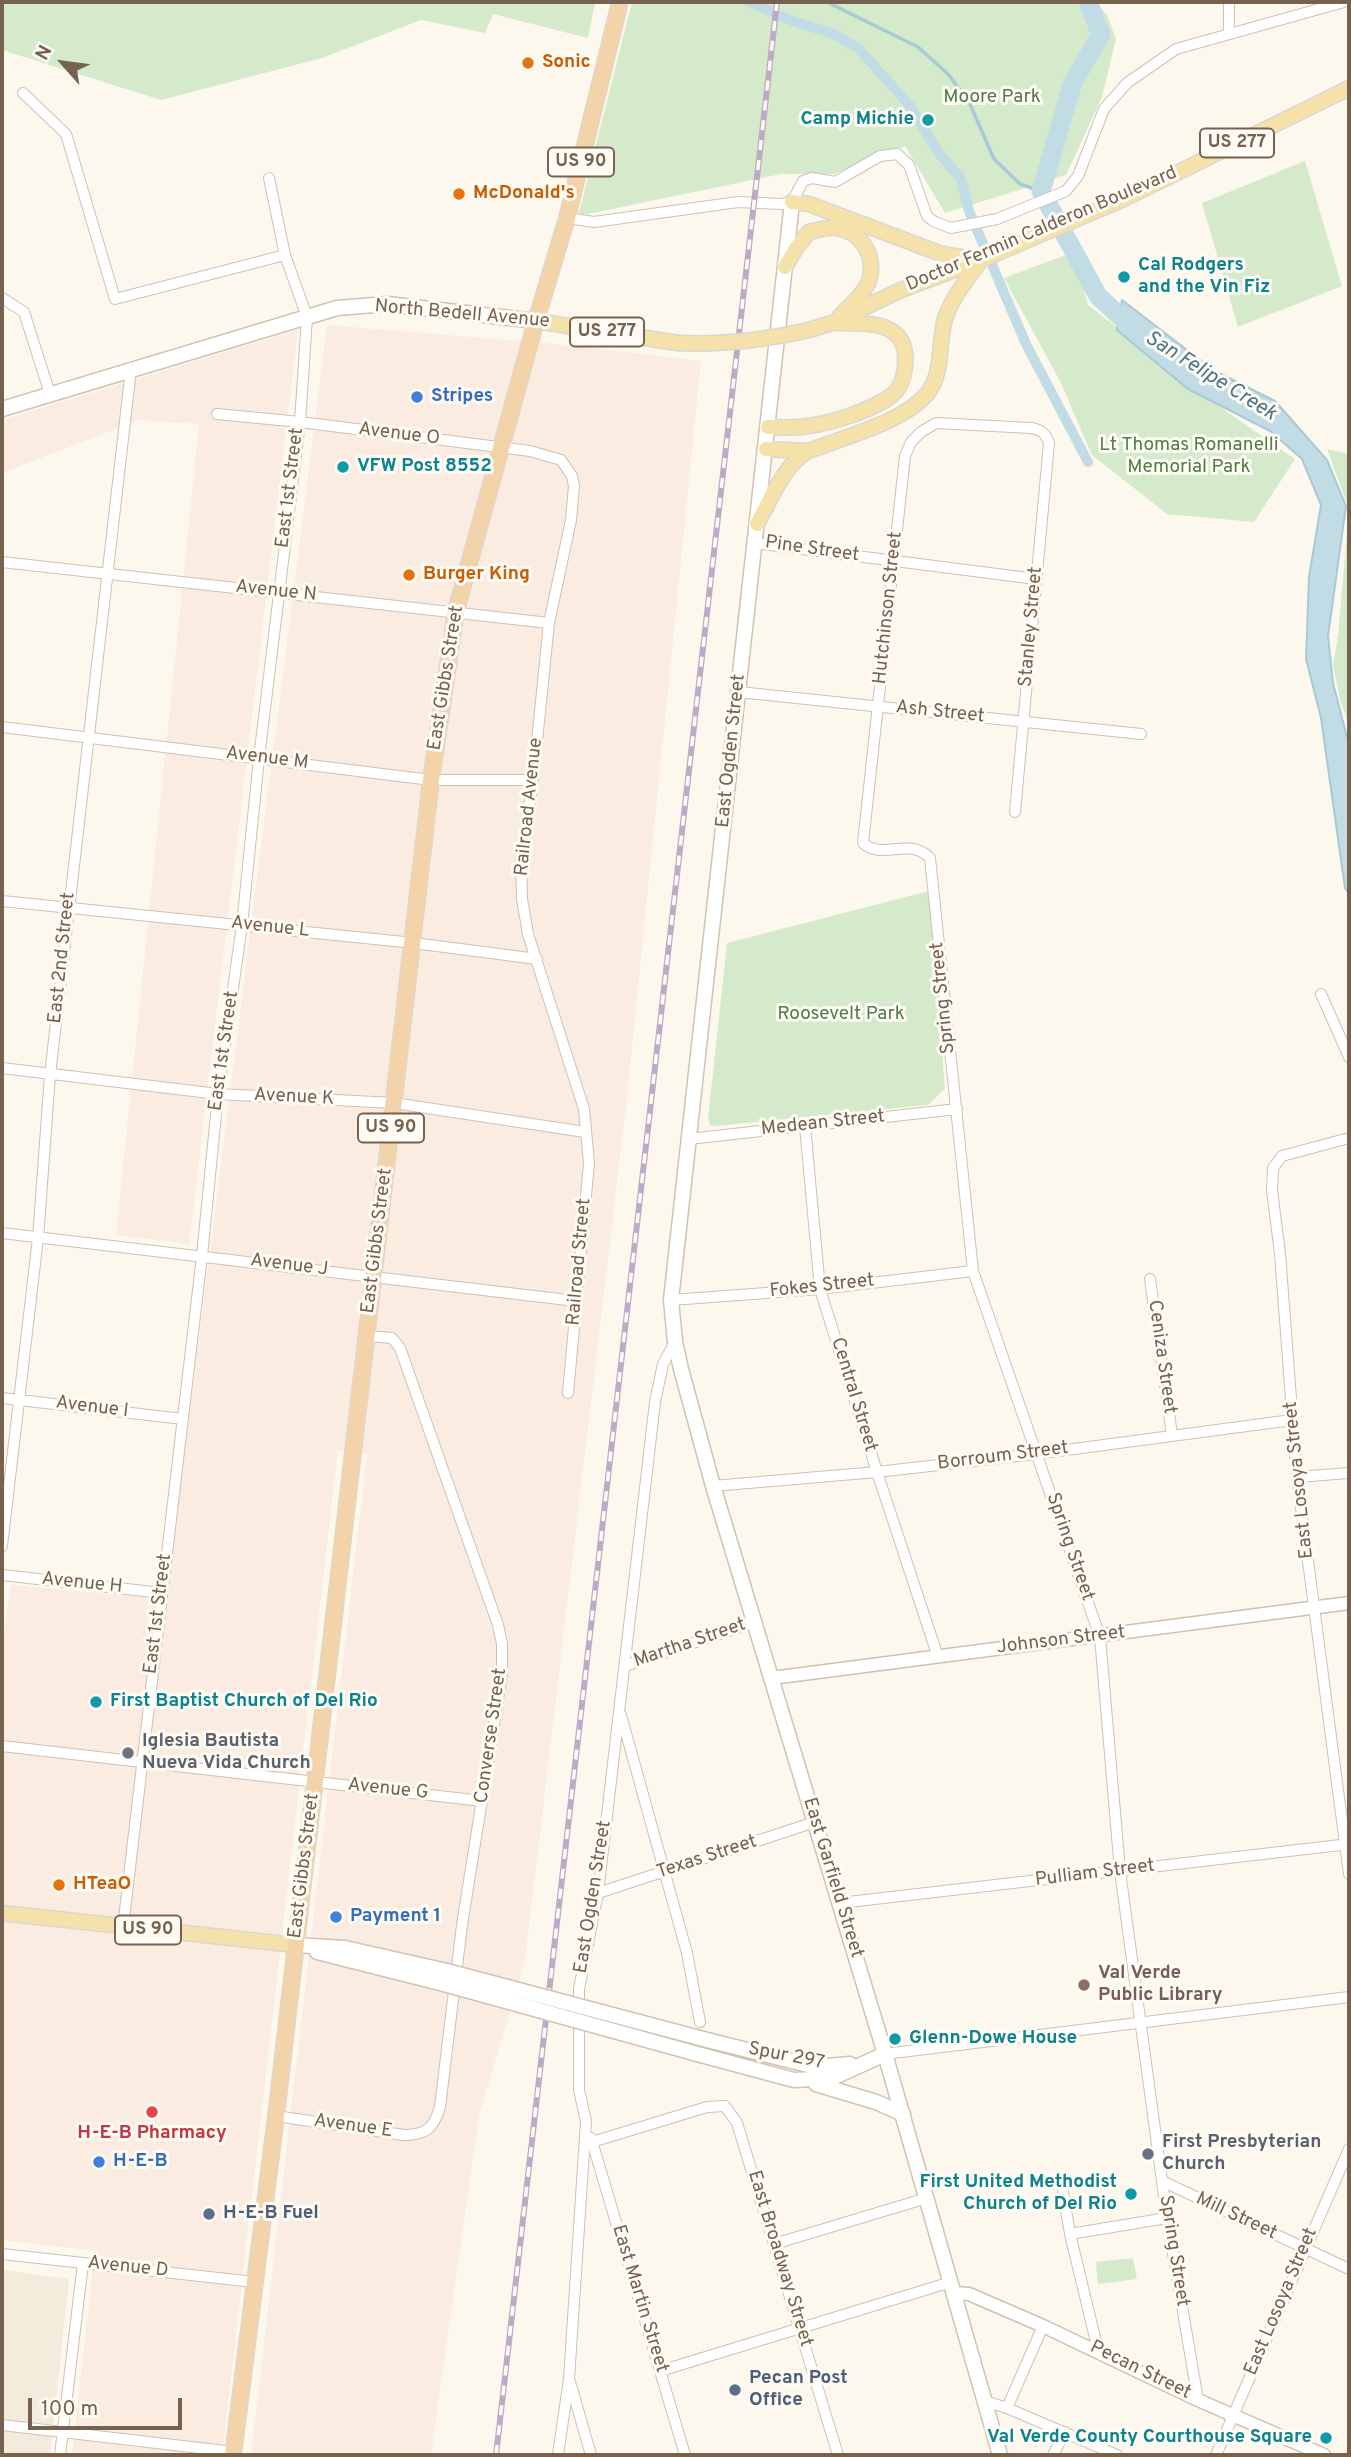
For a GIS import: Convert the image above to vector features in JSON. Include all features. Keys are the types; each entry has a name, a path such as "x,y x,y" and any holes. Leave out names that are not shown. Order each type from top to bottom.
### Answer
{"highway":[{"name":"East Gibbs Street","path":"233,2453 276,2116 431,779 456,611 567,218 620,2"}],"main road":[{"name":"Doctor Fermin Calderon Boulevard","path":"808,330 832,323 901,290 981,260 1124,199 1349,88"},
{"path":"757,524 785,472 799,457 904,413 928,392 939,368 941,340 947,314 981,260 939,253 809,204 792,202"},
{"name":"East Ogden Street","path":"671,1300 792,202"},
{"path":"785,267 809,232 837,228 851,233 865,243 871,260 870,277 864,290 832,323"},
{"name":"North Bedell Avenue","path":"2,409 337,308 387,304 536,321 678,343 711,345 760,341 808,330"},
{"path":"768,428 801,427 830,421 875,405 893,394 900,384 905,370 903,340 890,329 873,323 832,323"},
{"path":"766,449 808,451"},
{"name":"East Garfield Street","path":"671,1300 676,1342 713,1486 886,2054 1000,2455"},
{"name":"US 90","path":"2,1913 295,1945"},
{"name":"Spur 297","path":"295,1945 345,1948 701,2055 794,2080 832,2078 886,2054"},
{"name":"Spur 297","path":"446,1978 817,2067 842,2066 886,2054"},
{"path":"794,2080 831,2087 903,2114"}],"street":[{"path":"1229,2 1229,34"},
{"path":"567,218 594,222 738,202 792,202 803,181 812,178 835,182 890,153 897,154 909,165 927,216 942,226 964,227 984,222 1066,191 1078,176 1104,109 1127,83 1176,49 1344,2"},
{"path":"23,93 66,134 115,299 285,255"},
{"name":"East 1st Street","path":"122,1927 202,1256 218,1094 242,925 278,593 300,422 307,317 285,255 270,178"},
{"path":"2,298 24,312 50,394"},
{"name":"East 2nd Street","path":"2,1546 38,1238 50,1075 68,909 131,369"},
{"name":"Avenue O","path":"217,414 530,451 561,460 572,475"},
{"name":"Stanley Street","path":"905,456 911,442 936,423 1040,429 1049,443 1015,812"},
{"name":"Hutchinson Street","path":"863,843 905,456"},
{"name":"Railroad Avenue","path":"572,475 574,498 549,623 533,780 521,861 526,923 584,1109 585,1132"},
{"name":"Pine Street","path":"755,543 1036,579"},
{"name":"Avenue N","path":"2,562 549,623"},
{"name":"Ash Street","path":"739,692 1141,734"},
{"name":"Avenue M","path":"2,727 431,779 533,780"},
{"name":"Spring Street","path":"863,843 876,850 916,848 923,850 930,858 973,1271 1100,1637 1120,1871 1167,2218 1198,2400"},
{"name":"Avenue L","path":"2,901 414,943 537,959"},
{"path":"1321,993 1349,1057"},
{"name":"Avenue K","path":"2,1069 218,1094 394,1103 585,1132"},
{"name":"Medean Street","path":"689,1139 957,1109"},
{"name":"Central Street","path":"805,1126 820,1289 937,1657"},
{"name":"Railroad Street","path":"568,1393 589,1163 585,1132"},
{"name":"East Losoya Street","path":"1349,1138 1282,1156 1273,1168 1272,1190 1280,1254 1297,1477 1349,1874"},
{"name":"Avenue J","path":"2,1234 576,1301"},
{"name":"Fokes Street","path":"671,1300 820,1289 973,1271"},
{"name":"Ceniza Street","path":"1150,1279 1172,1435"},
{"name":"Converse Street","path":"367,1336 392,1338 400,1348 500,1635 503,1654 462,1925 440,2107 429,2131"},
{"name":"East Ogden Street","path":"558,2455 569,2379 586,2121 579,2090 579,1989 598,1893 655,1402 663,1364 676,1342"},
{"name":"Avenue I","path":"2,1398 183,1419"},
{"name":"Borroum Street","path":"713,1486 877,1472 1036,1454 1292,1420"},
{"path":"1297,1477 1349,1473"},
{"name":"Avenue H","path":"2,1575 162,1593"},
{"name":"Johnson Street","path":"772,1678 1349,1603"},
{"name":"Martha Street","path":"625,1666 755,1622"},
{"path":"619,1707 687,1953 700,2022"},
{"name":"Avenue G","path":"2,1746 482,1801"},
{"name":"Texas Street","path":"598,1893 815,1822"},
{"name":"Pulliam Street","path":"840,1903 1347,1844"},
{"path":"886,2054 1349,1997"},
{"name":"East Broadway Street","path":"592,2142 707,2107 725,2106 737,2123 838,2455"},
{"name":"Avenue E","path":"276,2116 404,2135 418,2135 429,2131"},
{"name":"East Martin Street","path":"586,2121 685,2455"},
{"name":"East Losoya Street","path":"1216,2455 1349,2148"},
{"name":"Mill Street","path":"1162,2181 1349,2269"},
{"path":"1063,2192 1070,2234 1098,2350"},
{"path":"774,2244 927,2198"},
{"path":"1070,2234 1167,2218"},
{"name":"Avenue D","path":"2,2254 254,2282"},
{"path":"60,2455 83,2263"},
{"path":"660,2371 800,2328 952,2287"},
{"name":"Pecan Street","path":"952,2287 1098,2350 1198,2400 1324,2455"},
{"path":"1007,2408 1043,2326"},
{"path":"569,2379 592,2455"},
{"path":"985,2402 1007,2408 1117,2455"},
{"path":"2,2425 233,2453"},
{"path":"1053,2455 1065,2432"}],"shaded area":[{"path":"327,325 557,344 701,361 627,1098 525,1961 479,2116 431,2455 251,2455 367,1454 338,1450 222,2455 72,2455 95,2251 2,2240 2,1647 11,1585 166,1599"},
{"path":"298,330 189,1244 116,1235 199,424 139,420 2,473 2,420"},
{"path":"2,2270 69,2279 50,2455 2,2455"}],"green space":[{"path":"2,2 595,2 588,38 493,14 485,33 421,20 322,58 161,100 2,50"},
{"name":"Moore Park","path":"632,2 1096,2 1107,15 1116,39 1102,97 1066,175 945,213 905,146 834,174 781,174 578,216"},
{"path":"1305,161 1342,286 1238,327 1202,203"},
{"name":"Lt Thomas Romanelli Memorial Park","path":"1074,252 1088,305 1220,407 1295,459 1254,522 1167,514 1092,455 1060,381 1004,278"},
{"path":"1327,449 1349,454 1349,509"},
{"path":"1349,509 1349,725 1340,700 1333,665"},
{"name":"Roosevelt Park","path":"929,891 945,1089 928,1105 710,1125 708,1119 727,943"},
{"path":"1133,2258 1137,2279 1098,2284 1096,2262"}],"water":[{"path":"1122,300 1213,370 1275,401 1327,460 1346,506 1328,636 1333,683 1349,745 1349,894 1345,888 1321,718 1306,659 1309,577 1321,505 1302,459 1270,431 1188,389 1117,330"}],"waterway":[{"path":"749,2 793,21 834,34 859,49 910,106 938,152 961,179 969,211 1026,344 1088,462"},
{"path":"827,2 918,47 948,74 969,102 994,159 1020,184 1041,191"},
{"name":"San Felipe Creek","path":"1088,2 1101,35 1073,82 1041,191 1098,296 1137,332"}],"railway":[{"path":"496,2455 777,2"}],"place":[{"name":"Sonic","path":"528,63"},
{"name":"Camp Michie","path":"928,120"},
{"name":"McDonald's","path":"459,194"},
{"name":"Cal Rodgers and the Vin Fiz","path":"1124,277"},
{"name":"Stripes","path":"417,397"},
{"name":"VFW Post 8552","path":"343,467"},
{"name":"Burger King","path":"409,575"},
{"name":"First Baptist Church of Del Rio","path":"96,1702"},
{"name":"Iglesia Bautista Nueva Vida Church","path":"128,1753"},
{"name":"HTeaO","path":"59,1885"},
{"name":"Payment 1","path":"336,1917"},
{"name":"Val Verde Public Library","path":"1084,1985"},
{"name":"Glenn-Dowe House","path":"895,2039"},
{"name":"H-E-B Pharmacy","path":"152,2112"},
{"name":"First Presbyterian Church","path":"1148,2154"},
{"name":"H-E-B","path":"99,2162"},
{"name":"First United Methodist Church of Del Rio","path":"1131,2194"},
{"name":"H-E-B Fuel","path":"209,2214"},
{"name":"Pecan Post Office","path":"735,2390"},
{"name":"Val Verde County Courthouse Square","path":"1326,2438"}]}
